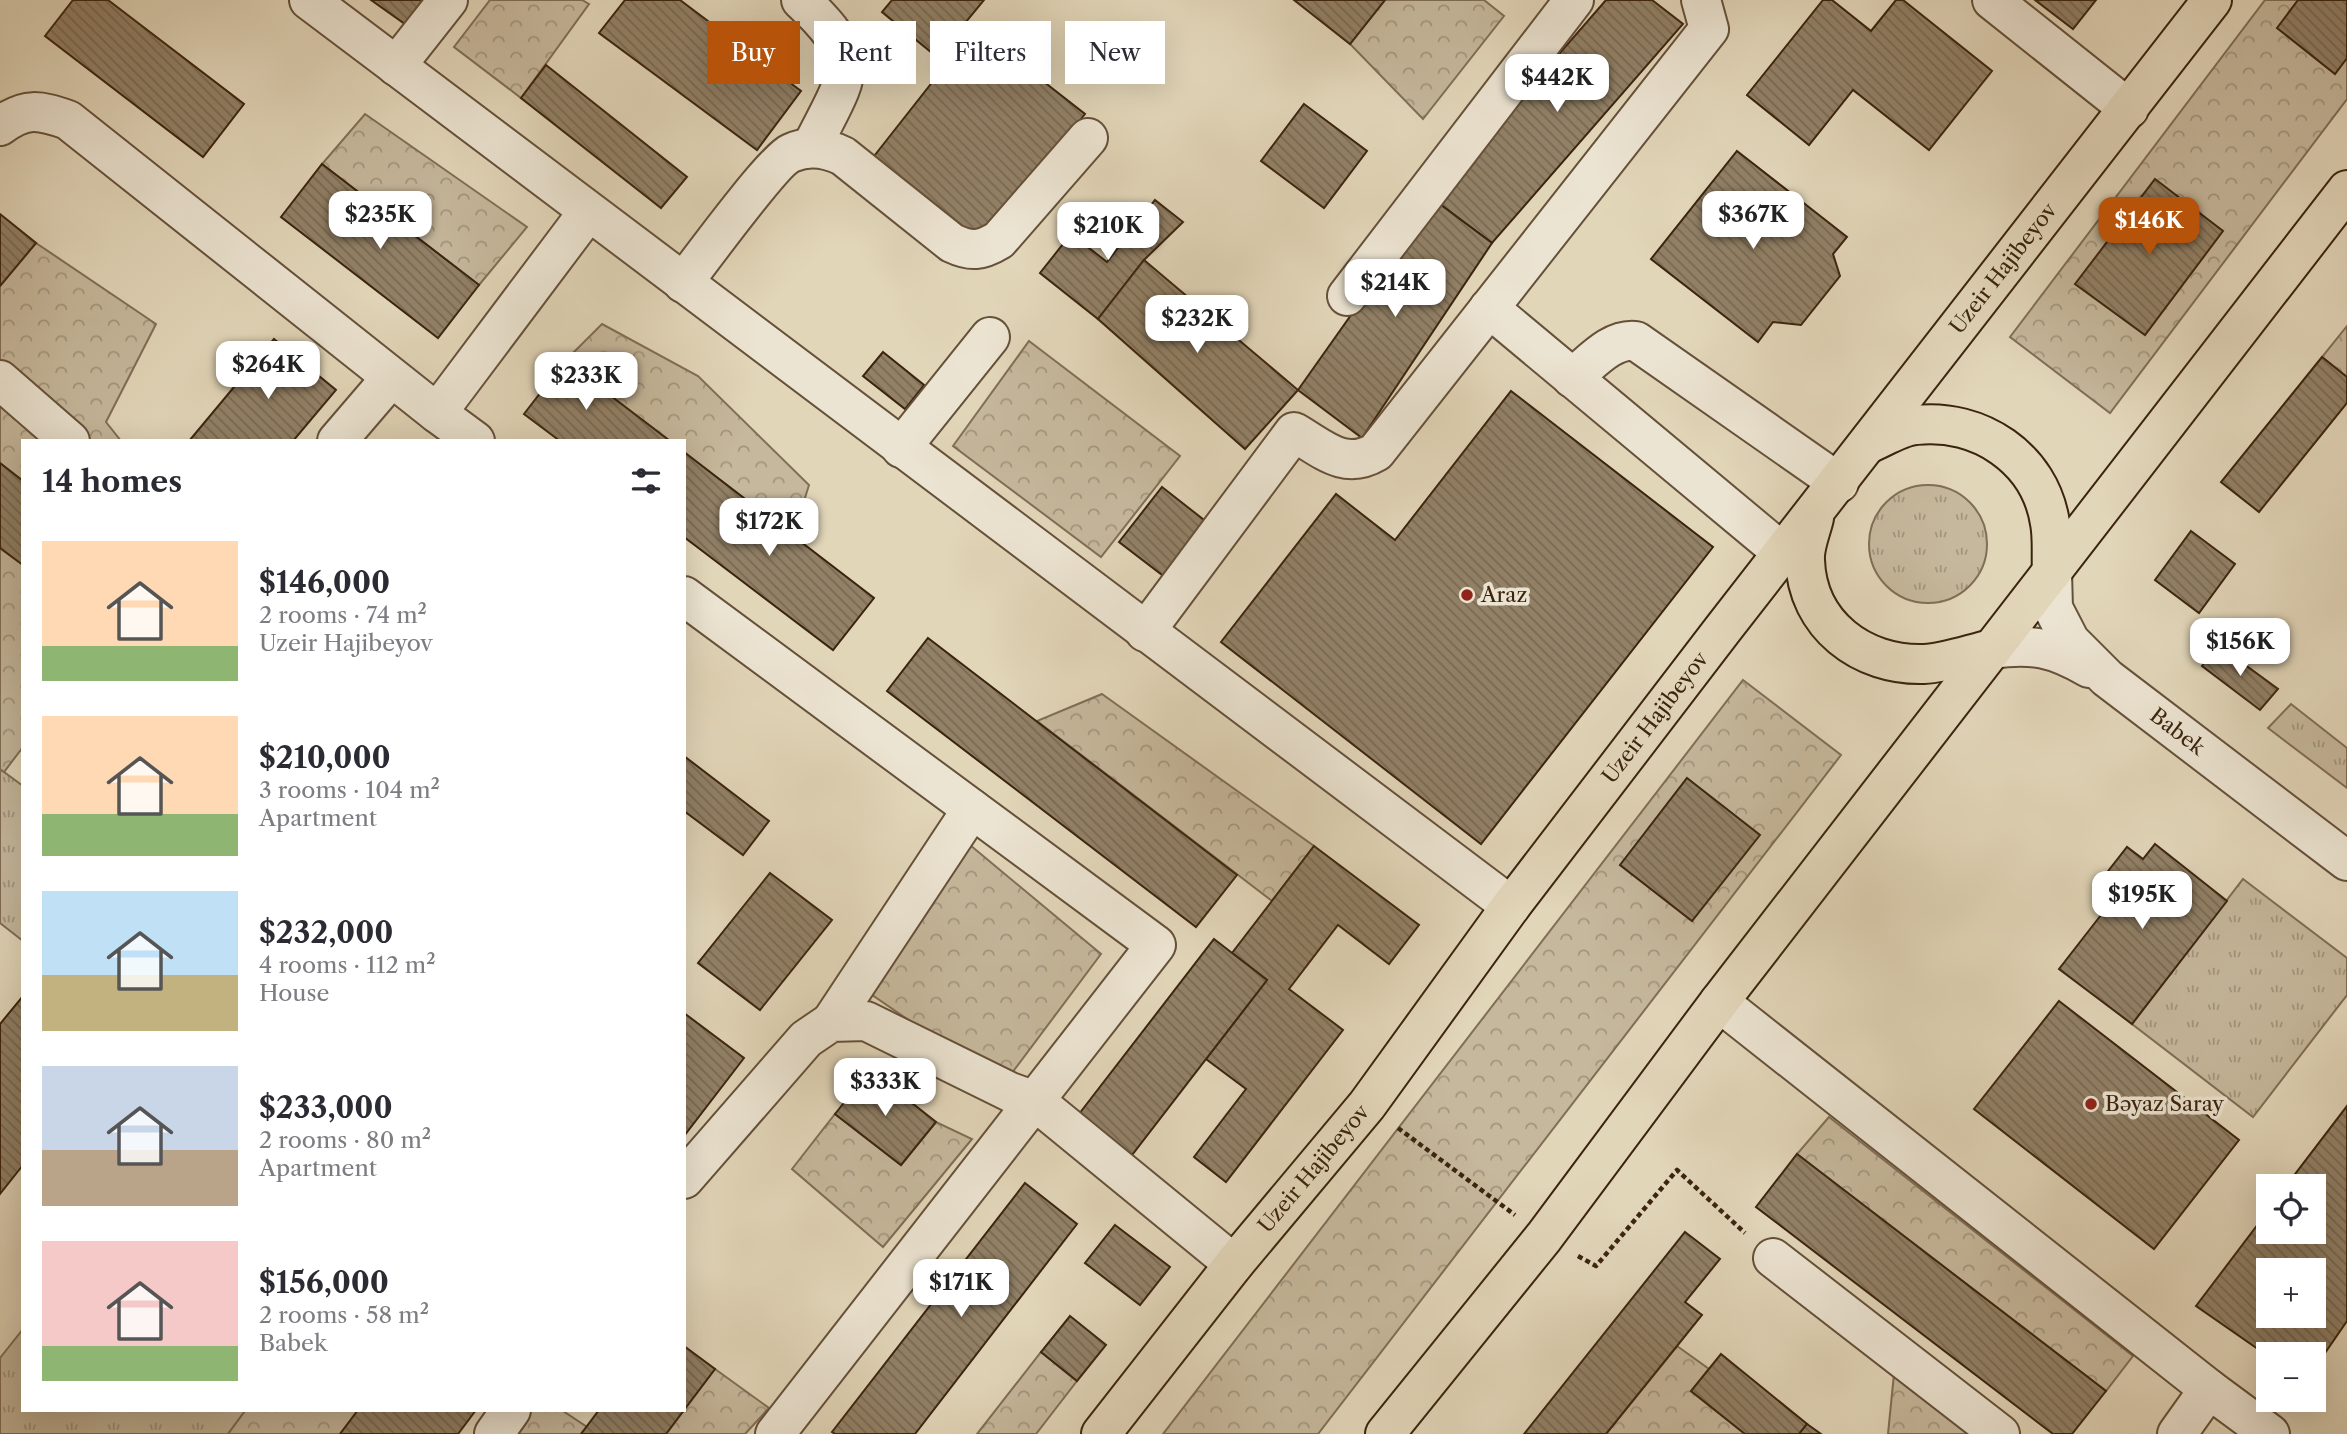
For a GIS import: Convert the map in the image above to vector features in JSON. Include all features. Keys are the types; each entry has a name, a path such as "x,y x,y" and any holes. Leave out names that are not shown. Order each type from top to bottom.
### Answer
{"main road":[{"name":"Uzeir Hajibeyov","path":"1101,1434 1234,1264 1367,1105 1511,906 2212,0"},
{"path":"1385,1434 1544,1237 1718,1002 2347,190"},
{"path":"1870,443 1913,425 1960,426 2003,444 2034,478 2050,522 2052,572"},
{"path":"1815,512 1805,558 1812,597 1842,639 1876,659 1925,664 1992,649"}],"street":[{"path":"309,0 1511,906"},
{"path":"396,66 447,0"},
{"path":"801,0 837,37 846,64 840,89 811,148"},
{"path":"1347,296 1574,0"},
{"path":"1145,632 1294,432 1342,460 1362,461 1376,452 1709,29 1701,0"},
{"path":"1992,0 2129,109"},
{"path":"0,126 14,116 39,110 68,120 472,439"},
{"path":"682,283 782,158 811,148 828,149 843,156 952,243 969,251 985,248 999,240 1088,138"},
{"path":"437,413 588,212"},
{"path":"1489,308 1783,553"},
{"path":"901,447 990,337"},
{"path":"1572,377 1614,345 1625,340 1636,341 1839,483"},
{"path":"339,439 391,377"},
{"path":"0,380 68,439"},
{"name":"Babek","path":"2052,572 2053,608 2070,641 2107,678 2347,861"},
{"path":"686,597 1156,945 775,1434"},
{"path":"1992,649 2022,645 2060,652 2107,678"},
{"path":"686,1178 806,1039 831,1022 972,809"},
{"path":"1718,1002 2209,1389 2270,1434"},
{"path":"831,1022 866,1021 1010,1092 1035,1101 1234,1264"},
{"path":"1773,1258 2000,1434"},
{"path":"2177,1434 2209,1389"},
{"path":"494,1434 510,1412"}],"green space":[{"path":"490,0 582,0 589,4 521,98 454,47"},
{"path":"1385,0 1484,0 1504,16 1423,119 1350,44"},
{"path":"2265,0 2347,0 2347,99 2110,413 2010,337"},
{"path":"365,114 527,227 479,285 322,164"},
{"path":"36,243 156,324 106,422 119,439 21,439 21,479 0,463 0,286"},
{"path":"602,324 698,376 809,485 793,536 686,454 686,439 667,439 565,361"},
{"path":"2347,326 2347,377 2322,357"},
{"path":"1029,341 1180,456 1101,557 953,446"},
{"path":"1928,485 1961,495 1977,511 1987,544 1977,577 1961,593 1928,603 1895,593 1879,577 1869,544 1879,511 1895,495"},
{"path":"0,548 21,564 21,750 4,772 0,769"},
{"path":"1743,680 1841,755 1318,1434 1163,1434"},
{"path":"1102,694 1314,846 1272,901 1037,721"},
{"path":"2291,704 2347,748 2347,788 2268,728"},
{"path":"0,769 21,785 21,939 0,923"},
{"path":"970,845 1101,954 1003,1085 862,988"},
{"path":"2243,879 2347,958 2347,995 2253,1117 2132,1024"},
{"path":"835,1114 901,1165 936,1122 972,1139 883,1247 792,1169"},
{"path":"1829,1117 2133,1356 2106,1391 1797,1154"},
{"path":"21,1332 21,1412 244,1412 228,1434 0,1434 0,1358"},
{"path":"1677,1346 1709,1369 1691,1391 1745,1434 1606,1434"},
{"path":"1041,1352 1077,1381 1036,1434 977,1434"},
{"path":"1896,1354 2000,1434 1888,1434"},
{"path":"715,1369 769,1408 745,1434 666,1434 683,1412 686,1412 686,1407"},
{"path":"244,1412 357,1412 340,1434 228,1434"},
{"path":"522,1412 564,1412 587,1427 581,1434 505,1434"}],"building":[{"path":"73,0 108,0 244,104 203,157 45,36"},
{"path":"371,0 423,0 405,24"},
{"path":"625,0 680,0 708,21 707,84 792,84 801,91 757,150 599,33"},
{"path":"892,0 984,0 967,21 930,21 930,51 916,40 916,21 893,21 882,12"},
{"path":"1294,0 1385,0 1350,44"},
{"path":"1606,0 1652,0 1683,24 1492,243 1433,199"},
{"path":"1823,0 1832,0 1871,31 1896,0 1903,0 1992,71 1929,150 1853,90 1809,145 1747,95"},
{"path":"2035,0 2096,0 2073,29"},
{"path":"2298,0 2347,0 2347,58 2335,74 2277,28"},
{"path":"546,65 687,177 661,208 521,98"},
{"path":"931,84 1047,84 1085,114 981,245 871,160"},
{"path":"1304,104 1367,151 1324,208 1261,161"},
{"path":"1737,151 1847,237 1833,254 1840,276 1801,325 1773,322 1758,342 1651,259"},
{"path":"322,164 479,285 438,338 281,217"},
{"path":"2155,179 2223,231 2145,335 2075,284"},
{"path":"1433,199 1492,243 1362,438 1298,390"},
{"path":"1155,200 1183,222 1144,260 1098,319 1040,273 1071,234 1107,262"},
{"path":"0,214 36,243 0,286"},
{"path":"1144,260 1298,390 1245,449 1098,319"},
{"path":"274,339 336,390 295,439 191,439"},
{"path":"883,352 924,385 905,409 863,376"},
{"path":"2322,357 2347,377 2347,403 2259,512 2221,482"},
{"path":"565,361 667,439 557,439 524,414"},
{"name":"Araz","path":"1511,391 1713,547 1481,844 1221,642 1336,494 1395,540"},
{"path":"686,454 874,598 833,650 686,539"},
{"path":"0,463 21,479 21,564 0,548"},
{"path":"1162,487 1213,527 1170,581 1119,542"},
{"path":"2191,531 2235,564 2199,613 2155,580"},
{"path":"928,638 1237,875 1196,927 887,691"},
{"path":"2218,645 2278,689 2260,710 2202,666"},
{"path":"686,758 769,821 743,855 686,812"},
{"path":"1687,778 1760,835 1692,921 1620,865"},
{"path":"2155,844 2227,901 2132,1024 2059,969 2122,888 2105,875 2127,847 2143,859"},
{"path":"1314,846 1419,925 1389,964 1338,925 1289,989 1343,1030 1226,1182 1194,1157 1246,1089 1206,1059 1267,980 1232,953"},
{"path":"770,873 832,920 760,1010 698,963"},
{"path":"1214,939 1267,980 1132,1155 1079,1114"},
{"path":"21,998 21,1168 0,1194 0,1024"},
{"path":"2059,1001 2239,1140 2154,1249 1974,1109"},
{"path":"686,1014 744,1058 686,1133"},
{"path":"870,1070 936,1122 901,1165 835,1114"},
{"path":"2347,1106 2347,1321 2326,1352 2326,1342 2256,1342 2256,1348 2196,1306 2256,1227 2256,1244 2326,1244 2326,1174 2295,1174"},
{"path":"1797,1154 2106,1391 2072,1434 2053,1434 1756,1207"},
{"path":"1025,1183 1077,1224 915,1434 832,1432"},
{"path":"1115,1225 1170,1267 1140,1305 1085,1263"},
{"path":"1685,1232 1720,1259 1685,1302 1702,1315 1606,1434 1524,1434"},
{"path":"1070,1316 1106,1345 1077,1381 1041,1352"},
{"path":"686,1347 715,1369 686,1407"},
{"path":"1721,1354 1807,1424 1799,1434 1745,1434 1691,1391"},
{"path":"356,1412 474,1412 458,1434 340,1434"},
{"path":"598,1412 682,1412 666,1434 581,1434"},
{"path":"1807,1424 1821,1434 1799,1434"}],"place":[{"name":"Araz","path":"1467,595"},
{"name":"Bəyaz Saray","path":"2091,1104"}]}
